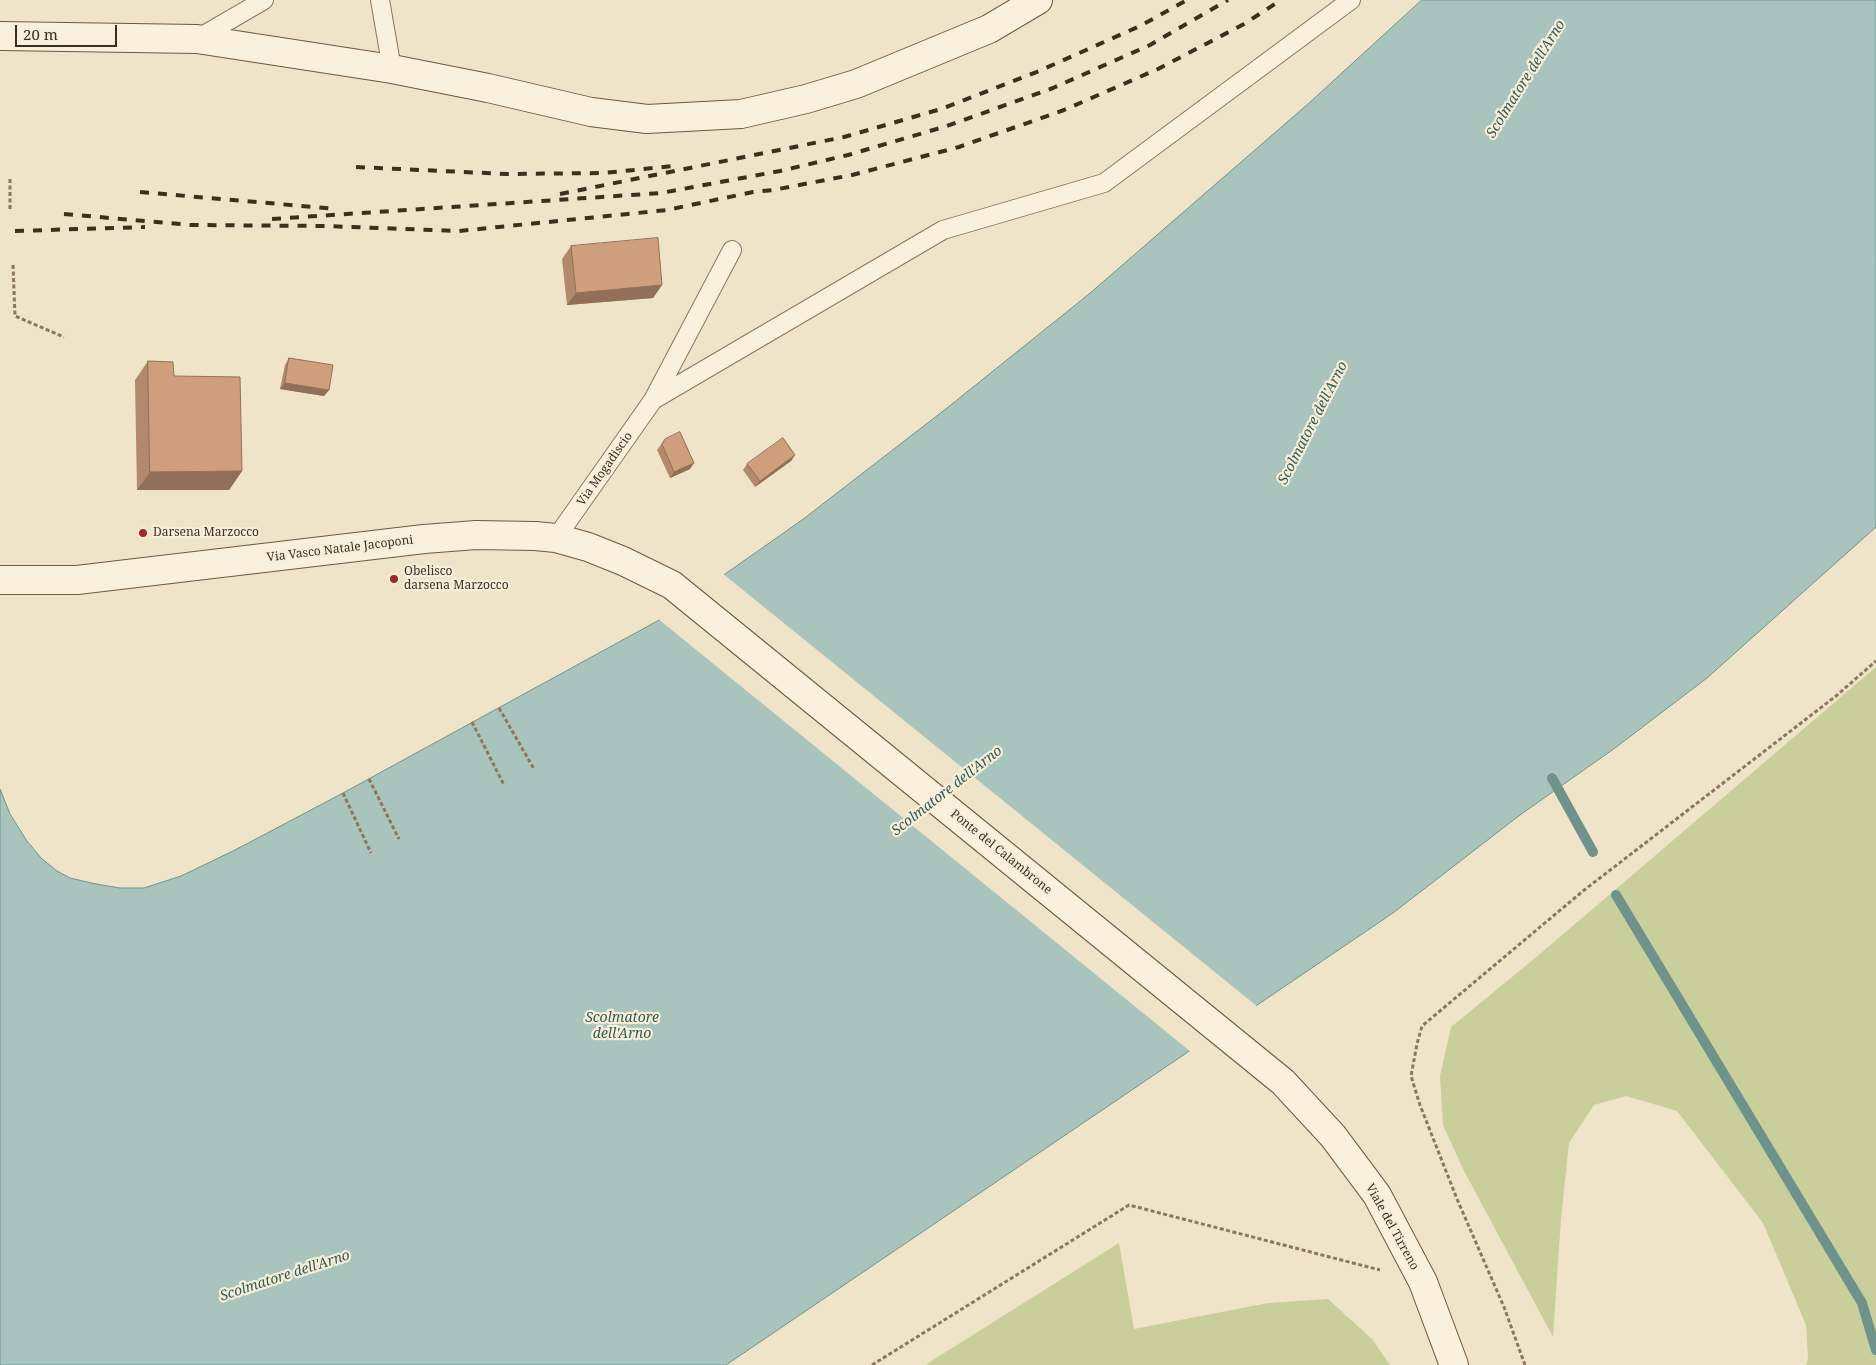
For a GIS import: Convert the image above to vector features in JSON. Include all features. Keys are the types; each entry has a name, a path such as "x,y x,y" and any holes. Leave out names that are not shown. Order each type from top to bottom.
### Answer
{"main road":[{"path":"7,36 197,40 392,68 591,112 647,119 741,114 806,99 856,84 990,29 1038,0"},
{"name":"Via Vasco Natale Jacoponi","path":"0,580 77,580 450,536 535,536 556,538 588,547 623,561 672,585"},
{"name":"Ponte del Calambrone","path":"672,585 1283,1082"},
{"name":"Viale del Tirreno","path":"1283,1082 1333,1136 1377,1195 1423,1282 1454,1365"}],"lane":[{"path":"197,40 264,0"},
{"path":"380,0 392,68"},
{"path":"653,400 943,230 1104,184 1351,0"},
{"name":"Via Mogadiscio","path":"556,538 653,400 732,250"}],"path":[{"path":"10,179 10,210"},
{"path":"13,265 15,316 64,337"},
{"path":"1525,1365 1504,1307 1456,1199 1420,1106 1411,1076 1416,1044 1422,1026 1583,891 1836,696 1876,661"},
{"path":"498,708 534,769"},
{"path":"472,722 504,785"},
{"path":"369,779 399,839"},
{"path":"343,793 371,853"},
{"path":"872,1365 1129,1205 1423,1282"}],"green space":[{"path":"1876,667 1876,1365 1806,1365 1808,1358 1806,1325 1763,1223 1677,1111 1626,1096 1594,1105 1569,1143 1561,1219 1553,1337 1463,1169 1443,1125 1440,1076 1451,1027 1534,959"},
{"path":"1119,1243 1134,1329 1268,1303 1328,1299 1372,1339 1390,1365 925,1365"}],"water":[{"name":"Scolmatore dell'Arno","path":"1422,0 1876,0 1876,527 1707,678 1615,748 1520,815 1393,913 726,1365 0,1365 0,789 10,814 27,841 41,858 57,871 70,878 96,884 120,888 144,888 181,876 235,850 661,619 802,520 947,408 1089,294 1308,104"}],"pier":[{"path":"722,573 1258,1007 1191,1052 657,618"}],"building":[{"path":"658,238 662,285 576,293 571,246"},
{"path":"289,358 333,365 329,390 285,383"},
{"path":"148,361 173,362 174,376 240,377 242,471 150,472"},
{"path":"680,432 694,463 674,472 662,444 665,439"},
{"path":"783,438 795,455 760,481 747,464"}],"waterway":[{"path":"1552,778 1593,852"},
{"path":"1616,895 1862,1303 1876,1350"}],"railway":[{"path":"560,194 844,137 941,109 1039,71 1140,26 1187,0"},
{"path":"272,219 661,193 780,171 848,155 947,126 1053,88 1150,45 1228,0"},
{"path":"64,214 191,225 325,226 459,231 667,210 753,192 852,175 959,147 1064,110 1158,69 1244,24 1281,0"},
{"path":"356,167 507,174 604,173 673,166"},
{"path":"140,192 337,209"},
{"path":"15,231 145,227"}],"place":[{"name":"Darsena Marzocco","path":"143,533"},
{"name":"Obelisco darsena Marzocco","path":"394,579"}]}
